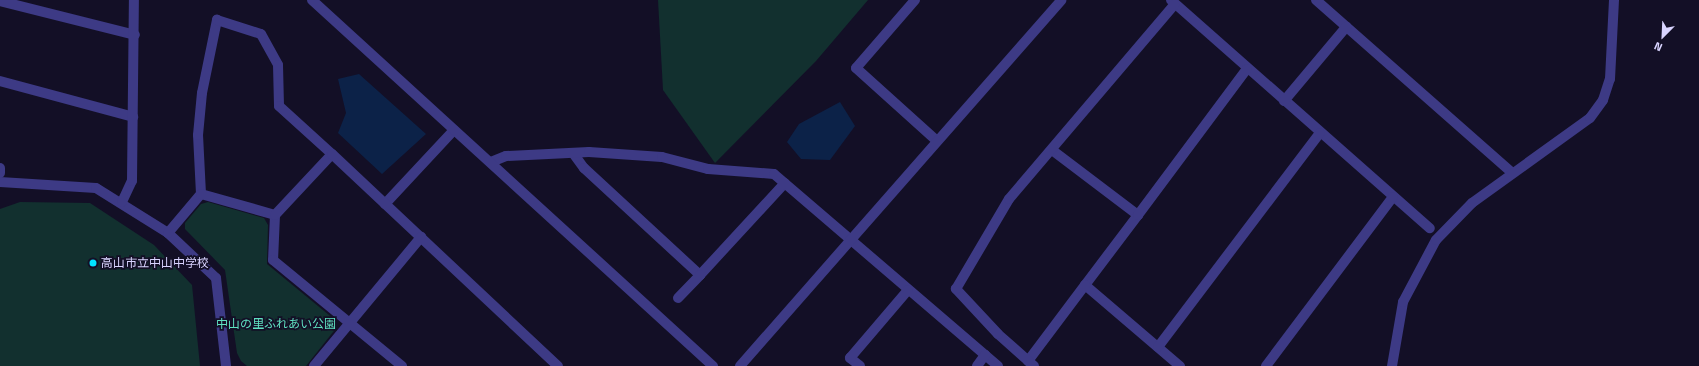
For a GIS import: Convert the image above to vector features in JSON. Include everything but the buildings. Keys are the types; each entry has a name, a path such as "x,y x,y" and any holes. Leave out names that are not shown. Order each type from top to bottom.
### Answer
{"street":[{"path":"122,202 132,181 135,35 134,0"},
{"path":"312,0 713,366"},
{"path":"916,0 856,68 937,141"},
{"path":"740,366 1061,0"},
{"path":"1316,0 1512,173"},
{"path":"1392,366 1403,302 1432,247 1455,218 1512,173 1590,118 1603,100 1610,78 1614,0"},
{"path":"0,1 135,35"},
{"path":"1247,69 1084,285 1031,364 956,289 1009,199 1052,150 1172,3 1284,101 1320,134 1430,228"},
{"path":"168,233 201,194 199,121 217,20 261,34 278,65 279,106 558,366"},
{"path":"1284,101 1346,26"},
{"path":"0,81 133,117"},
{"path":"385,204 454,130"},
{"path":"1158,347 1320,134"},
{"path":"1052,150 1138,215"},
{"path":"491,162 506,156 573,153 662,157 708,169 774,174 998,366"},
{"path":"573,153 584,168 700,275"},
{"path":"332,154 275,215 273,260 402,366"},
{"path":"0,168 0,173"},
{"path":"0,182 96,188 122,202 168,233 216,278 226,366"},
{"path":"678,298 785,183"},
{"path":"201,194 275,215"},
{"path":"1266,366 1393,196"},
{"path":"314,366 421,237"},
{"path":"1084,285 1180,366"},
{"path":"860,366 850,358 908,290"},
{"path":"977,366 985,355"}],"green space":[{"path":"658,0 868,0 816,61 715,163 663,90"},
{"name":"高山市立中山中学校","path":"20,202 90,203 154,245 192,285 200,366 0,366 0,209"},
{"name":"中山の里ふれあい公園","path":"208,202 264,218 268,225 267,264 335,320 337,327 306,366 247,366 241,361 237,353 225,270 185,229 185,223 201,204"}],"water":[{"path":"359,74 426,134 382,174 338,133 346,113 338,79"},
{"path":"840,102 855,126 830,160 801,159 787,142 799,124"}],"place":[{"name":"高山市立中山中学校","path":"93,263"}]}
